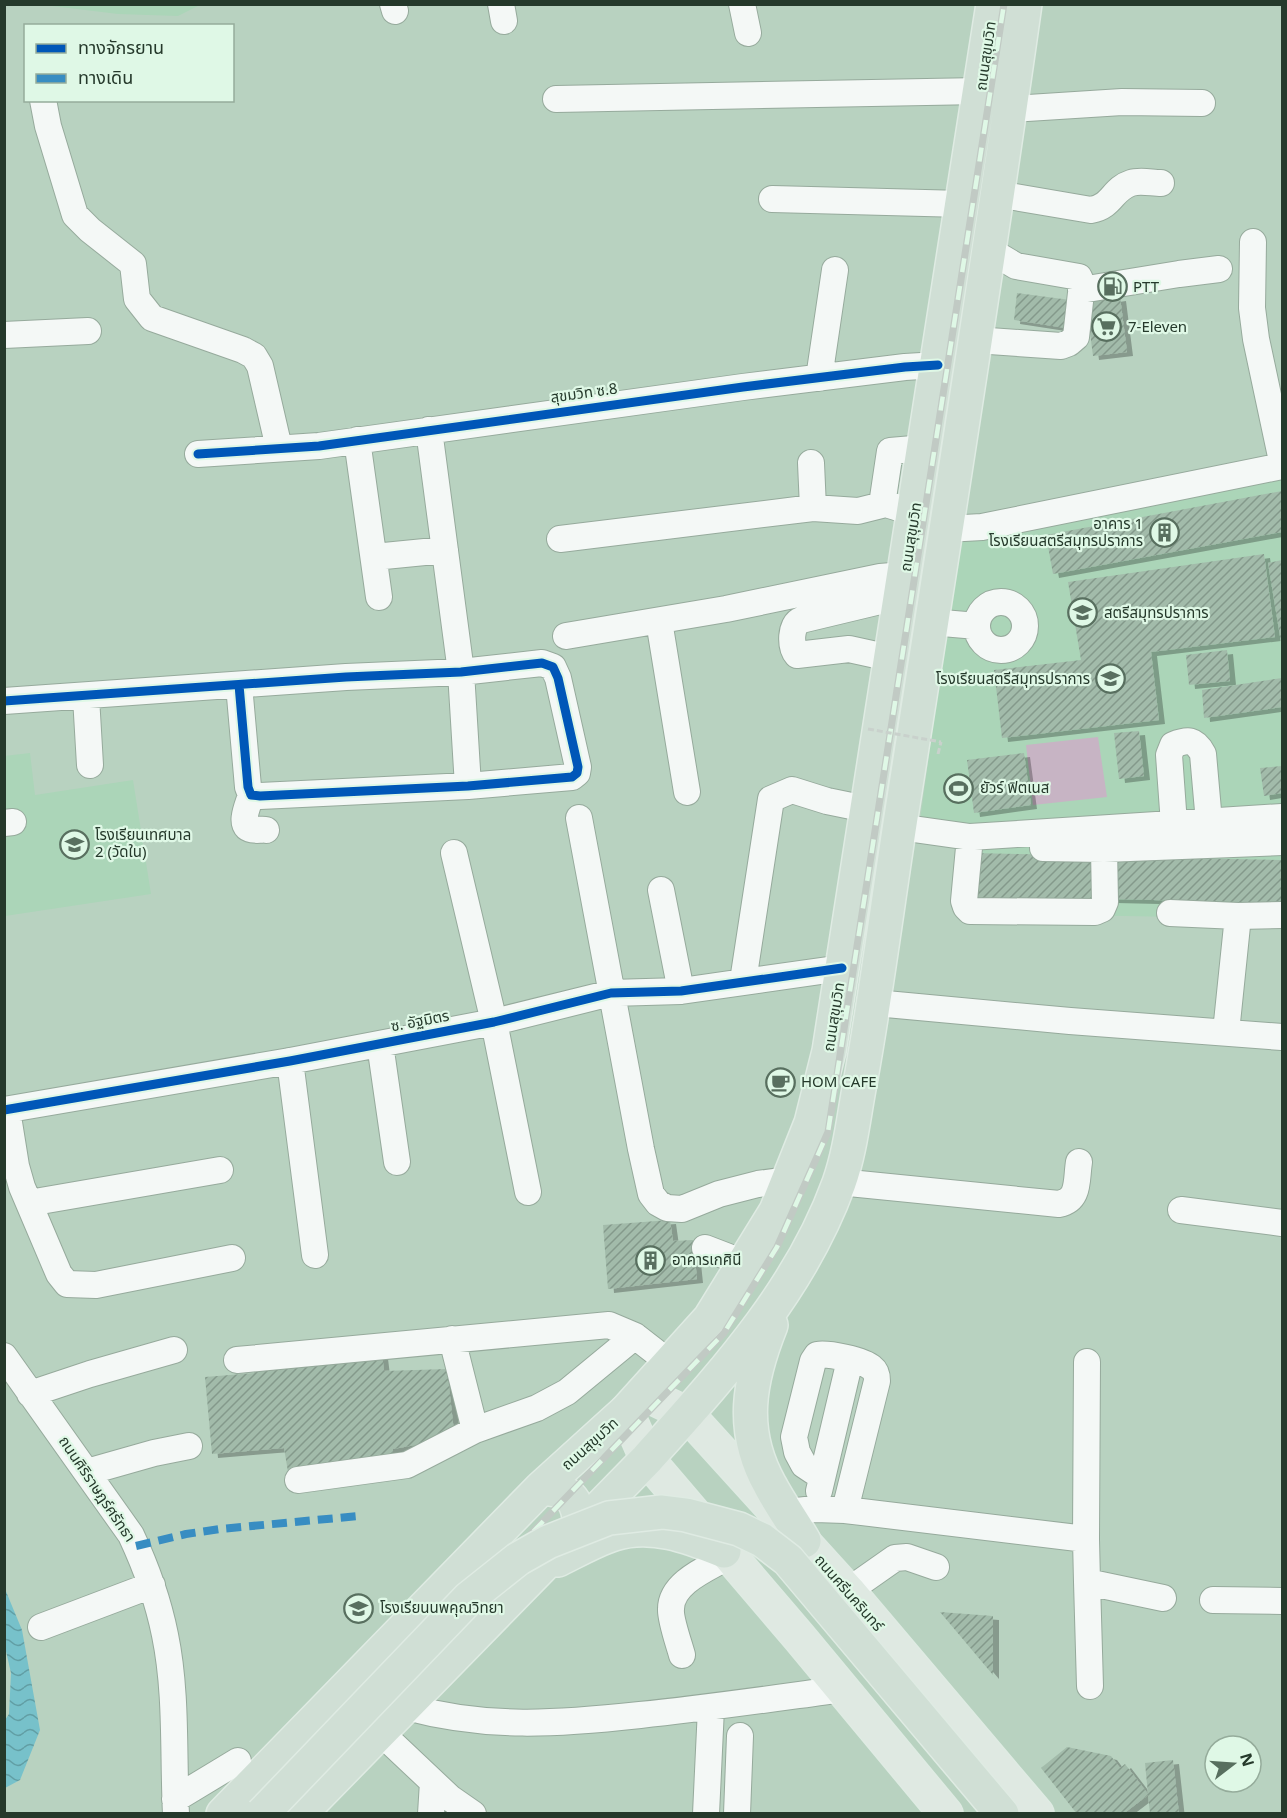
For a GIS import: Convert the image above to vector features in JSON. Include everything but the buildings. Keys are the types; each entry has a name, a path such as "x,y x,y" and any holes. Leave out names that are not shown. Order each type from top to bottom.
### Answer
{"highway":[{"name":"ถนนสุขุมวิท","path":"224,1814 541,1488 635,1402 671,1364 710,1318 776,1211 811,1123 821,1090 867,809 885,657 903,586 901,509 925,448 993,4"},
{"path":"300,1814 647,1459 687,1414 781,1298 807,1255 839,1182 849,1147 874,1003 899,827 1011,109 1025,4"},
{"path":"744,1263 738,1279 743,1295 750,1301 766,1305 781,1298"},
{"path":"781,1298 757,1361 750,1393 750,1421 757,1455 769,1484 801,1511 804,1541"},
{"path":"541,1488 558,1489 572,1496 579,1513 580,1527"},
{"path":"262,1814 469,1598 518,1559 548,1542 609,1518 662,1512 686,1515 739,1528 762,1540 788,1560 1002,1814"},
{"path":"540,1568 615,1534 641,1530 668,1531 726,1554"}],"main road":[{"name":"ถนนศรีนครินทร์","path":"635,1402 687,1414 804,1541 1037,1814"},
{"path":"635,1402 647,1459 843,1689 936,1810"},
{"path":"799,1636 797,1626 799,1615 804,1605 812,1598 833,1593 852,1596"}],"street":[{"path":"742,4 748,33"},
{"path":"556,99 981,91"},
{"path":"44,102 48,126 75,215 90,230 134,264 136,299 152,318 254,356 260,366 279,448"},
{"path":"1011,109 1122,102 1202,103"},
{"path":"997,194 1091,210 1102,208 1116,191 1132,182 1161,183"},
{"path":"772,200 963,204"},
{"path":"1253,242 1252,308 1256,339 1282,461"},
{"path":"975,340 1061,346 1076,338 1082,284 1079,277 1016,266 988,250"},
{"path":"819,378 835,270"},
{"path":"1081,290 1219,270"},
{"path":"4,335 88,331"},
{"name":"สุขมวิท ซ.8","path":"198,454 357,440 744,387 938,365"},
{"path":"429,430 461,672 468,786"},
{"path":"357,440 379,597"},
{"path":"811,463 813,508"},
{"path":"946,529 982,527 1282,466"},
{"path":"560,539 813,508 858,511 901,509"},
{"path":"374,557 445,550"},
{"path":"567,636 659,621 869,579 903,586"},
{"path":"868,718 885,657 849,649 797,656 794,651 793,626 795,622 903,586"},
{"path":"659,621 687,792"},
{"path":"931,622 977,626"},
{"path":"4,701 346,677 461,672 542,663 553,667 558,678 578,767 577,773 572,777 468,786 251,795"},
{"path":"238,686 248,787 251,795 244,820 250,829 267,830"},
{"path":"86,696 90,765"},
{"path":"1174,825 1169,755 1173,746 1191,741 1198,745 1203,754 1209,822"},
{"path":"743,981 771,799 792,790 827,801 867,809"},
{"path":"970,842 1282,817"},
{"path":"579,818 651,1194 658,1203 667,1208 682,1209 719,1194 758,1184 789,1180"},
{"path":"899,827 970,842 1104,849 1282,842"},
{"path":"970,842 964,901 970,911 1095,912 1102,909 1106,902 1104,849"},
{"path":"454,853 494,1022 528,1192"},
{"path":"662,890 681,991"},
{"path":"1170,913 1282,915"},
{"path":"1226,1032 1238,916"},
{"name":"ซ. อัฐมิตร","path":"6,1110 494,1022 611,993 681,991 842,968"},
{"path":"874,1003 1282,1037"},
{"path":"380,1044 397,1162"},
{"path":"290,1060 315,1255"},
{"path":"6,1110 16,1166 29,1203 59,1274 68,1285 96,1285 232,1258"},
{"path":"839,1182 1059,1204 1068,1202 1074,1196 1079,1162"},
{"path":"29,1203 220,1170"},
{"path":"1181,1210 1282,1223"},
{"path":"705,1248 744,1263"},
{"path":"237,1360 609,1325 635,1336 671,1364"},
{"path":"298,1480 408,1465 475,1430 537,1408 567,1392 635,1336"},
{"path":"452,1339 475,1430"},
{"path":"30,1394 174,1350"},
{"path":"822,1477 804,1465 796,1452 794,1437 813,1361 817,1355 825,1354 873,1368 877,1381 845,1510"},
{"name":"ถนนศิริราษฎร์ศรัทธา","path":"4,1356 131,1535 152,1585 166,1636 171,1676 175,1807"},
{"path":"801,1511 822,1477 850,1360"},
{"path":"1087,1362 1086,1539 1090,1686"},
{"path":"87,1472 154,1452 189,1446"},
{"path":"801,1511 845,1510 1086,1539"},
{"path":"682,1655 670,1608 676,1593 686,1582 726,1554"},
{"path":"852,1596 895,1558 907,1557 936,1567"},
{"path":"1087,1582 1163,1598"},
{"path":"41,1627 152,1585"},
{"path":"1213,1600 1282,1602"},
{"path":"406,1707 479,1722 567,1723 711,1708 843,1689"},
{"path":"706,1814 711,1708"},
{"path":"380,1732 450,1798 473,1814"},
{"path":"737,1814 740,1736"},
{"path":"175,1807 238,1761"},
{"path":"431,1814 433,1782"}],"path":[{"path":"868,718 941,742 938,754"}],"shaded area":[{"path":"44,5 200,5 178,16 118,14"},
{"name":"โรงเรียนสตรีสมุทรปราการ","path":"1282,476 1282,919 962,913 979,837 920,821 959,537"},
{"path":"1098,737 1107,797 1033,805 1026,745"},
{"name":"โรงเรียนเทศบาล 2 (วัดใน)","path":"30,753 35,795 133,780 151,894 5,916 4,756"}],"water":[{"path":"5,1589 22,1630 40,1730 20,1780 5,1788 5,1720 9,1714 11,1673 5,1647"}],"railway":[{"path":"262,1814 724,1333 777,1247 828,1132 1004,4"}],"marked path":[{"path":"136,1546 186,1534 220,1529 359,1516"}],"cycle path":[{"path":"198,454 319,446 743,387 938,365"},
{"path":"4,701 346,677 461,672 542,663 553,667 558,678 578,767 577,773 572,777 468,786 251,795 248,787 239,685"},
{"path":"4,1110 290,1061 494,1022 611,993 681,991 842,968"}],"place":[{"name":"PTT","path":"1112,287"},
{"name":"7-Eleven","path":"1107,327"},
{"name":"อาคาร 1 โรงเรียนสตรีสมุทรปราการ","path":"1164,533"},
{"name":"สตรีสมุทรปราการ","path":"1083,613"},
{"name":"โรงเรียนสตรีสมุทรปราการ","path":"1111,679"},
{"name":"ยัวร์ ฟิตเนส","path":"959,788"},
{"name":"โรงเรียนเทศบาล 2 (วัดใน)","path":"74,844"},
{"name":"HOM CAFE","path":"780,1082"},
{"name":"อาคารเกศินี","path":"651,1260"},
{"name":"โรงเรียนนพคุณวิทยา","path":"359,1608"}]}
